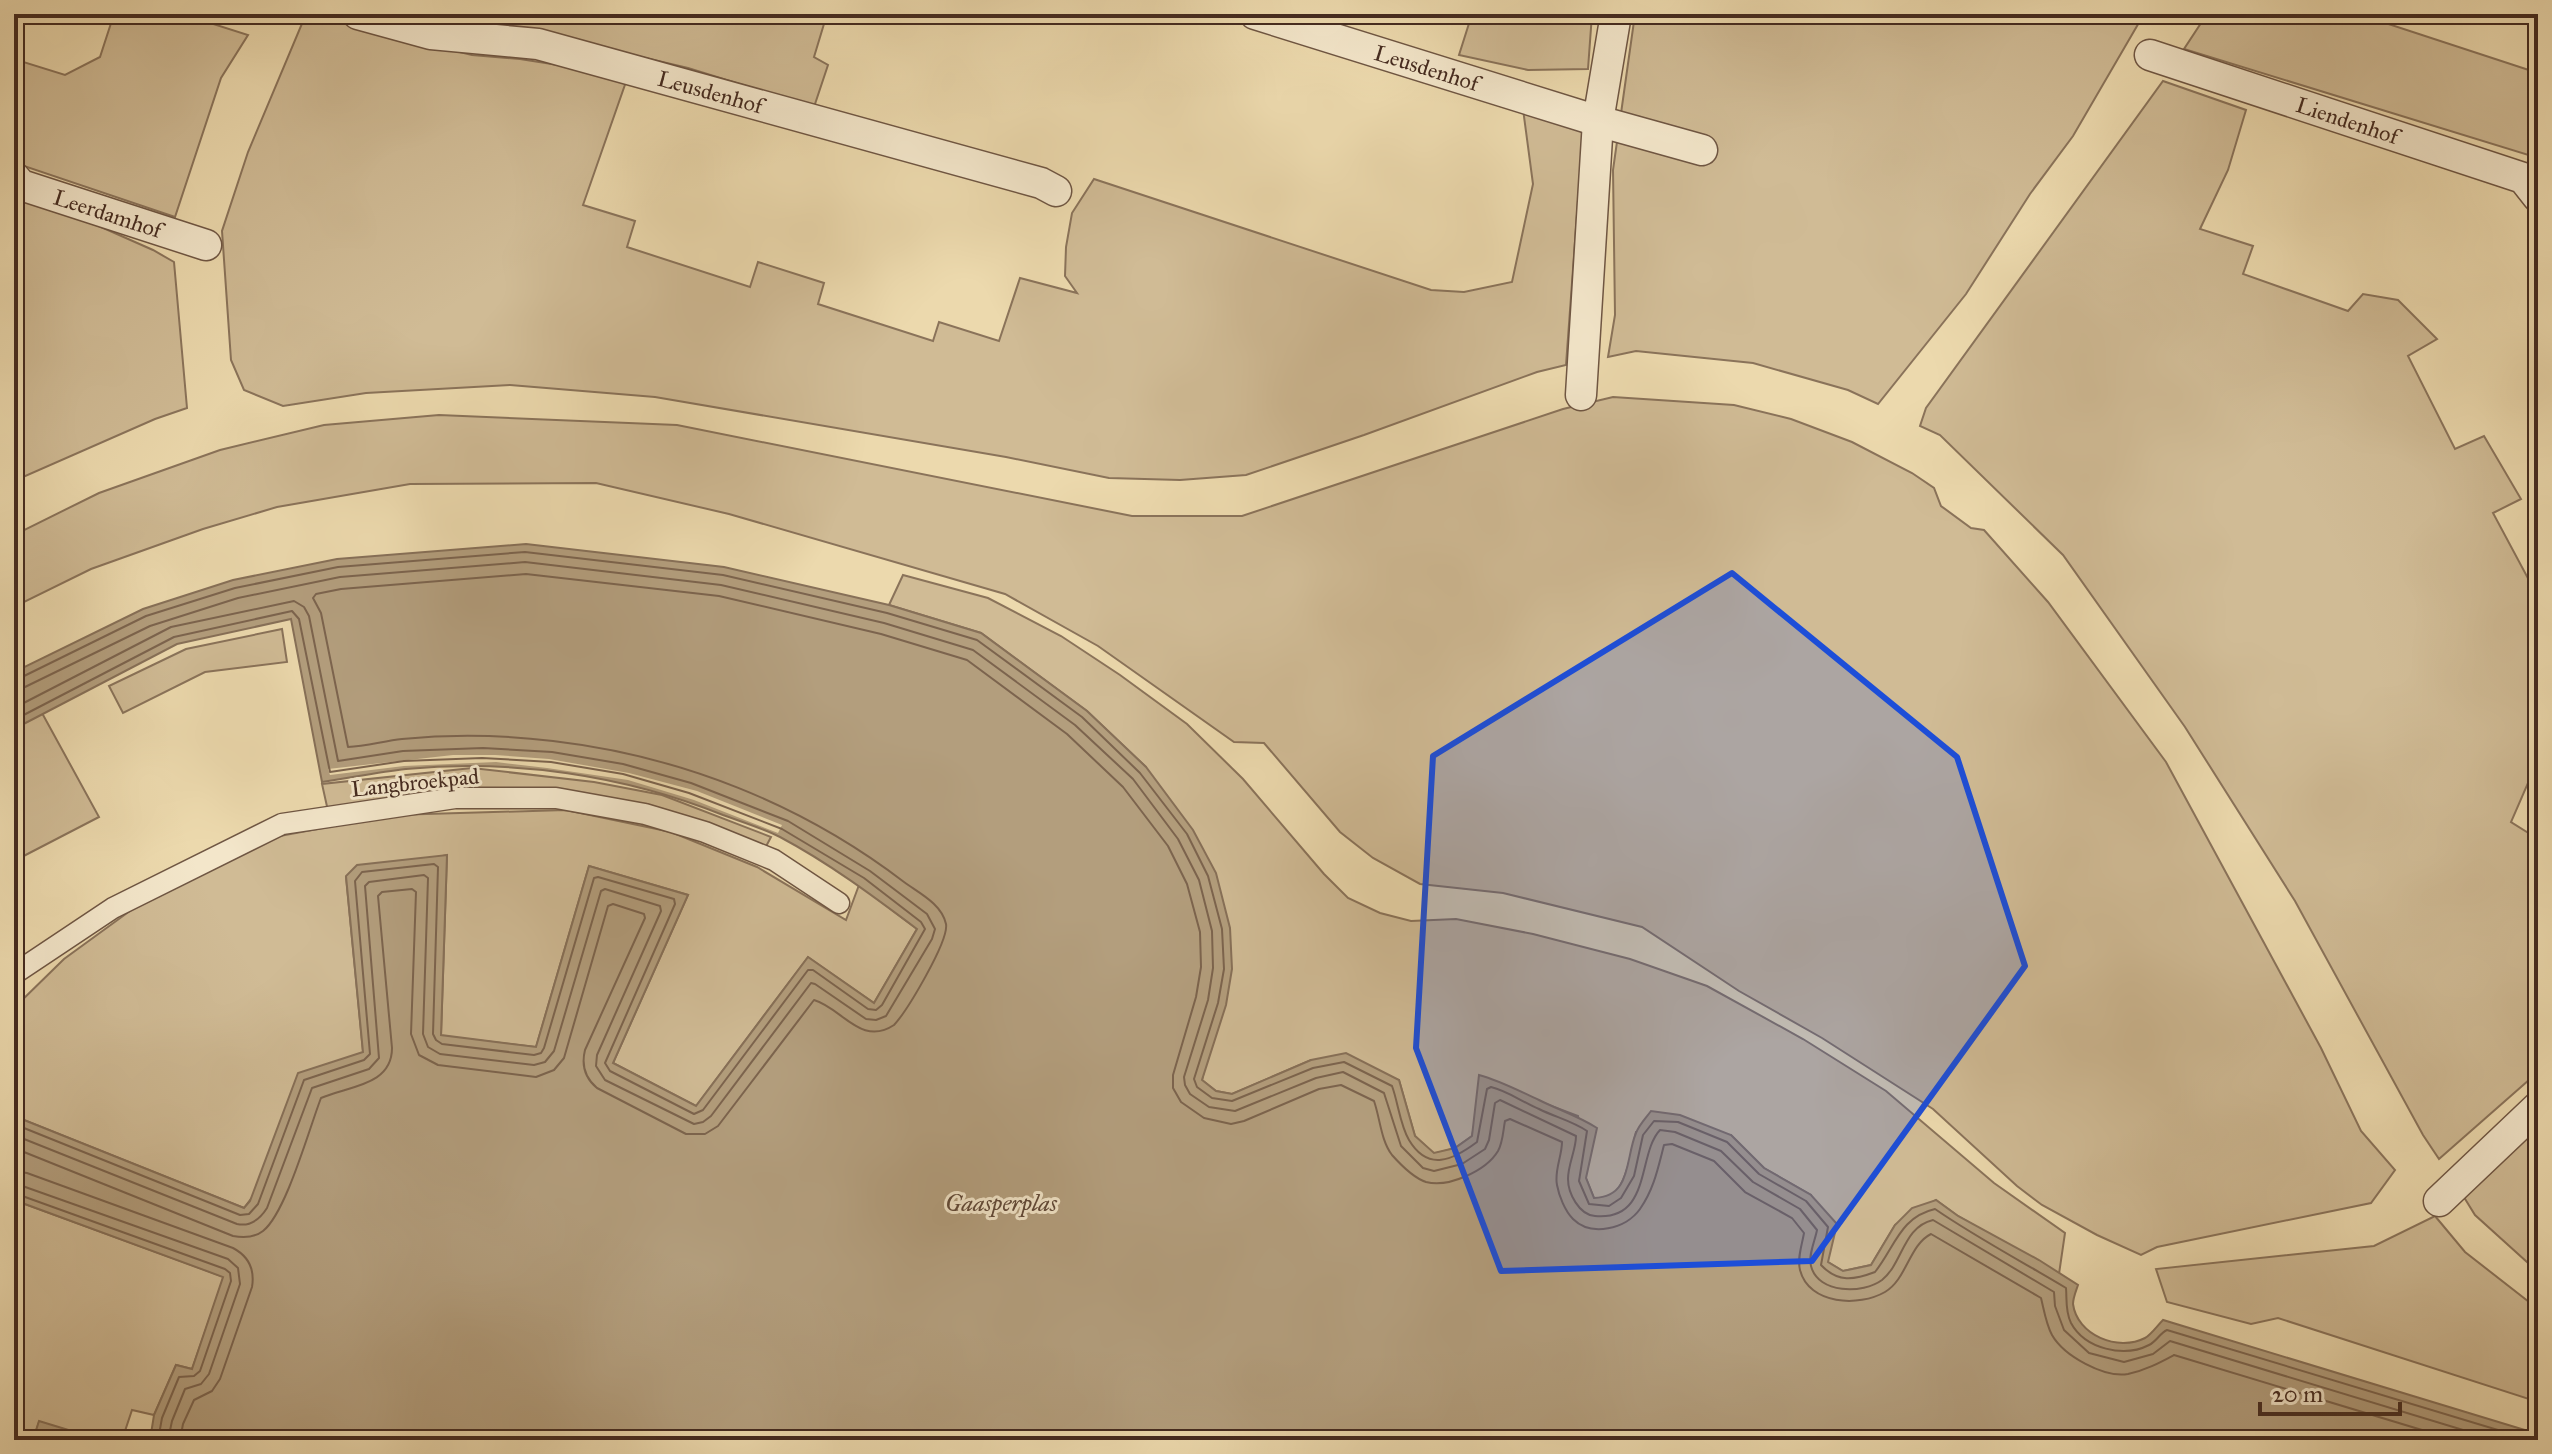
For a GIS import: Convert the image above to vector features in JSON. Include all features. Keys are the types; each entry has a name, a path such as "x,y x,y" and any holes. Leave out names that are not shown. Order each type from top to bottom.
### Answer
{"street":[{"name":"Leusdenhof","path":"358,14 431,34 538,44 1041,183 1056,191"},
{"name":"Leusdenhof","path":"1255,14 1598,121 1702,150"},
{"path":"1581,395 1598,121 1616,14"},
{"name":"Liendenhof","path":"2150,55 2523,178 2538,197"},
{"name":"Leerdamhof","path":"14,177 21,185 206,245"},
{"path":"2439,1201 2538,1107"}],"lane":[{"name":"Langbroekpad","path":"14,974 113,908 282,824 455,798 556,798 645,814 705,832 774,860 839,903"}],"highlighted area":[{"path":"1732,573 1957,757 2025,966 1812,1261 1501,1271 1416,1048 1433,756"}],"shaded area":[{"path":"114,14 182,14 248,35 221,78 175,217 18,164 14,158 14,59 65,75 100,57"},
{"path":"306,14 324,14 372,31 472,55 520,59 628,76 583,205 635,221 627,247 750,287 758,262 824,283 818,304 933,341 939,322 999,341 1020,278 1077,293 1065,276 1066,247 1072,213 1094,179 1431,290 1464,292 1512,282 1533,184 1523,109 1583,132 1566,365 1537,372 1246,475 1180,480 1109,478 1006,457 655,397 510,385 366,393 283,406 244,390 231,360 222,231 248,152"},
{"path":"404,14 827,14 814,57 828,65 814,107 688,68 560,38"},
{"path":"1472,14 1592,14 1588,69 1528,70 1459,55"},
{"path":"1635,14 2144,14 2073,136 2030,194 1966,294 1878,404 1848,390 1753,363 1636,351 1608,357 1615,315 1613,170"},
{"path":"2207,14 2358,14 2538,73 2538,158 2184,49"},
{"path":"2163,81 2246,110 2228,170 2200,229 2253,246 2243,274 2348,311 2363,294 2398,300 2437,339 2408,356 2455,449 2484,436 2521,499 2493,513 2538,597 2538,760 2511,822 2538,839 2538,1072 2439,1159 2295,901 2185,727 2063,555 1940,435 1920,426 1926,408"},
{"path":"14,175 33,197 174,262 187,408 14,481"},
{"path":"1613,397 1734,405 1791,419 1852,442 1912,473 1934,488 1941,506 1971,528 1984,530 2048,602 2166,762 2321,1048 2361,1131 2395,1170 2371,1203 2157,1247 2141,1255 2042,1205 1933,1109 1822,1038 1739,991 1642,927 1503,893 1420,884 1373,858 1340,832 1264,743 1234,742 1098,646 1005,594 729,514 596,483 410,484 277,507 203,529 91,569 14,607 14,535 99,493 220,450 324,425 439,415 677,425 1132,516 1242,516 1563,409"},
{"path":"903,575 988,598 1061,636 1120,675 1187,724 1243,779 1348,898 1380,913 1411,921 1456,919 1533,934 1630,959 1707,986 1803,1039 1886,1091 1994,1183 2065,1233 2059,1274 1936,1200 1895,1225 1871,1265 1843,1271 1828,1262 1811,1195 1764,1168 1731,1135 1636,1132 1619,1187 1607,1198 1594,1198 1586,1178 1578,1116 1541,1102 1477,1112 1472,1136 1455,1148 1434,1154 1415,1136 1399,1080 1311,1060 1232,1094 1216,1091 1202,1080 1204,1071 1146,767 1087,711 981,633 889,605"},
{"path":"282,629 287,662 205,672 123,713 109,686 186,649"},
{"path":"42,713 99,817 14,861 14,729"},
{"path":"472,768 594,782 662,795 771,837 762,854 508,789 418,793 328,811 322,784"},
{"path":"566,810 671,832 757,867 846,920 859,885 917,929 874,1003 808,957 696,1106 613,1063 688,895 589,866 536,1047 441,1036 447,855 346,877 363,1052 244,1208 14,1116 14,1008 64,959 160,889 269,838 393,815"},
{"path":"2538,1124 2538,1272 2475,1215 2462,1194"},
{"path":"14,1200 224,1277 192,1369 176,1365 154,1415 132,1410 122,1440 101,1440 39,1422 33,1440 14,1440"},
{"path":"2435,1216 2465,1252 2538,1309 2538,1402 2278,1318 2251,1324 2167,1302 2156,1269 2374,1246"}],"water":[{"name":"Gaasperplas","path":"526,544 724,567 889,605 981,633 1087,711 1146,767 1193,830 1216,873 1230,928 1232,969 1226,1005 1202,1080 1216,1091 1232,1094 1311,1060 1346,1053 1399,1080 1415,1136 1434,1153 1455,1148 1472,1136 1479,1075 1510,1086 1597,1128 1586,1178 1594,1198 1606,1196 1621,1184 1636,1133 1651,1111 1680,1115 1731,1135 1764,1168 1811,1195 1837,1224 1828,1262 1843,1271 1871,1265 1895,1225 1912,1208 1936,1200 1958,1216 2078,1285 2073,1302 2076,1315 2090,1332 2100,1338 2111,1342 2134,1342 2147,1337 2163,1320 2538,1434 2538,1440 150,1440 154,1415 176,1365 192,1369 223,1277 14,1200 14,1116 244,1208 250,1201 298,1073 363,1052 346,876 357,865 447,855 441,1035 536,1047 589,866 688,895 613,1063 696,1106 808,957 874,1003 917,929 833,869 780,837 685,801 607,780 527,769 447,766 322,782 291,619 177,644 14,729 14,672 143,609 233,580 337,559"},
{"path":"39,1421 101,1440 33,1440"}],"pier":[{"path":"453,755 549,759 629,773 697,791 782,825 778,833 694,800 628,780 547,768 496,762 404,766 330,775 328,769"}]}
